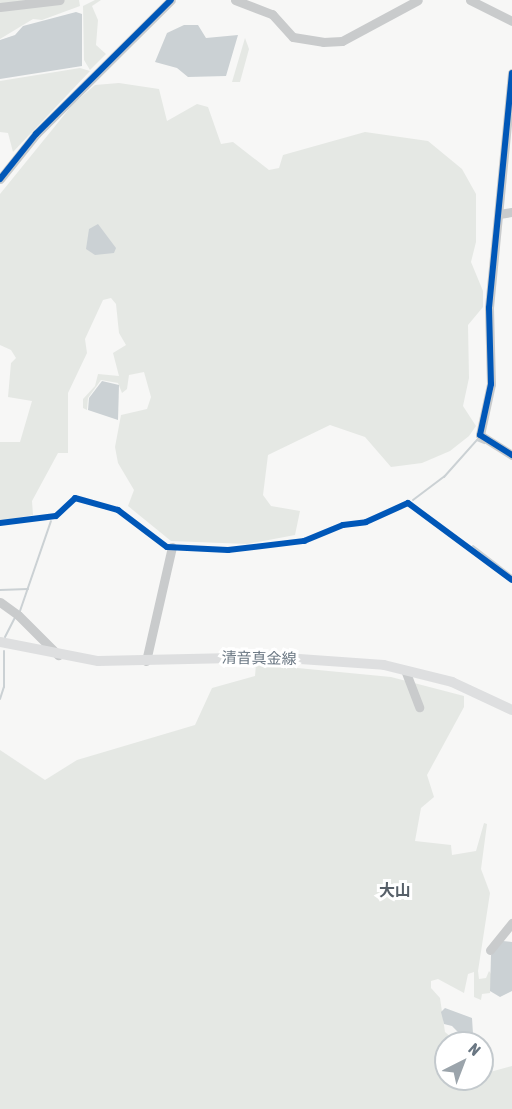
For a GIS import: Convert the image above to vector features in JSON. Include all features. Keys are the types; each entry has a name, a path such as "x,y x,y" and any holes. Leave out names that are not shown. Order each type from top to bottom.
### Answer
{"main road":[{"name":"清音真金線","path":"0,642 60,656 146,661 271,657 405,670 467,687 512,710"}],"street":[{"path":"0,7 60,0"},
{"path":"0,179 36,134 171,0"},
{"path":"235,0 272,14 293,37 323,42 342,41 418,0"},
{"path":"470,0 512,21"},
{"path":"512,73 489,308 491,384 480,435 512,455"},
{"path":"499,214 512,212"},
{"path":"146,661 172,548"},
{"path":"0,602 17,614 60,656"},
{"path":"405,670 419,707"},
{"path":"490,950 508,934 512,922"}],"shaded area":[{"path":"0,0 79,0 80,6 42,20 33,19 0,39"},
{"path":"95,0 101,0 92,6 98,20 96,45 106,54 90,70 84,60 83,6"},
{"path":"76,12 82,14 82,66 0,79 0,40 15,35 23,26"},
{"path":"184,25 198,25 206,38 238,35 226,76 188,77 177,68 155,62 167,33"},
{"path":"245,38 249,49 240,82 232,82"},
{"path":"80,68 90,71 13,152 8,133 0,132 0,81"},
{"path":"119,83 159,89 167,121 197,104 208,107 221,144 233,142 269,170 279,168 283,155 365,132 428,141 462,169 476,194 476,242 471,262 483,291 483,307 468,325 469,378 463,406 476,426 469,436 450,451 422,463 391,467 365,437 330,425 268,455 263,495 271,506 300,511 295,535 247,544 171,541 128,506 134,490 118,463 115,447 121,415 147,409 151,397 144,372 129,375 127,389 122,393 118,383 101,380 88,398 87,410 83,408 83,399 95,386 98,374 119,376 113,353 126,345 119,333 116,304 111,298 103,300 85,339 87,353 68,393 68,453 58,453 32,501 33,515 0,521 0,442 20,442 32,401 8,397 11,363 16,358 11,350 0,345 0,194 73,104 95,85"},
{"path":"98,224 116,248 114,253 95,255 86,249 89,229"},
{"path":"102,381 119,385 118,420 88,410 89,398"},
{"path":"256,664 391,677 464,696 464,707 427,775 434,797 421,808 415,841 451,845 452,855 476,851 484,823 487,824 481,869 490,893 478,971 479,979 486,978 489,971 492,975 490,993 482,994 481,1000 474,997 474,972 468,974 464,993 438,979 431,981 431,988 440,998 445,1031 434,1031 434,1091 494,1091 494,1071 512,1066 512,1109 0,1109 0,750 45,780 77,760 195,725 212,688 255,676"},
{"path":"503,941 512,942 512,991 500,997 490,991 491,955"},
{"path":"445,1008 472,1018 473,1031 457,1031 452,1026 444,1024 441,1012"}],"waterway":[{"path":"413,500 444,477 477,440 484,443"},
{"path":"20,611 51,521"},
{"path":"473,546 512,576"},
{"path":"0,590 28,589"},
{"path":"5,637 16,615"},
{"path":"0,699 4,687 4,651"}],"cycle path":[{"path":"0,179 36,134 171,0"},
{"path":"512,73 489,308 491,384 480,435 512,455"},
{"path":"0,523 56,516 75,498 118,510 167,547 228,550 304,541 343,525 366,522 408,503 512,580"}],"district":[{"name":"大山","path":"395,890"}]}
